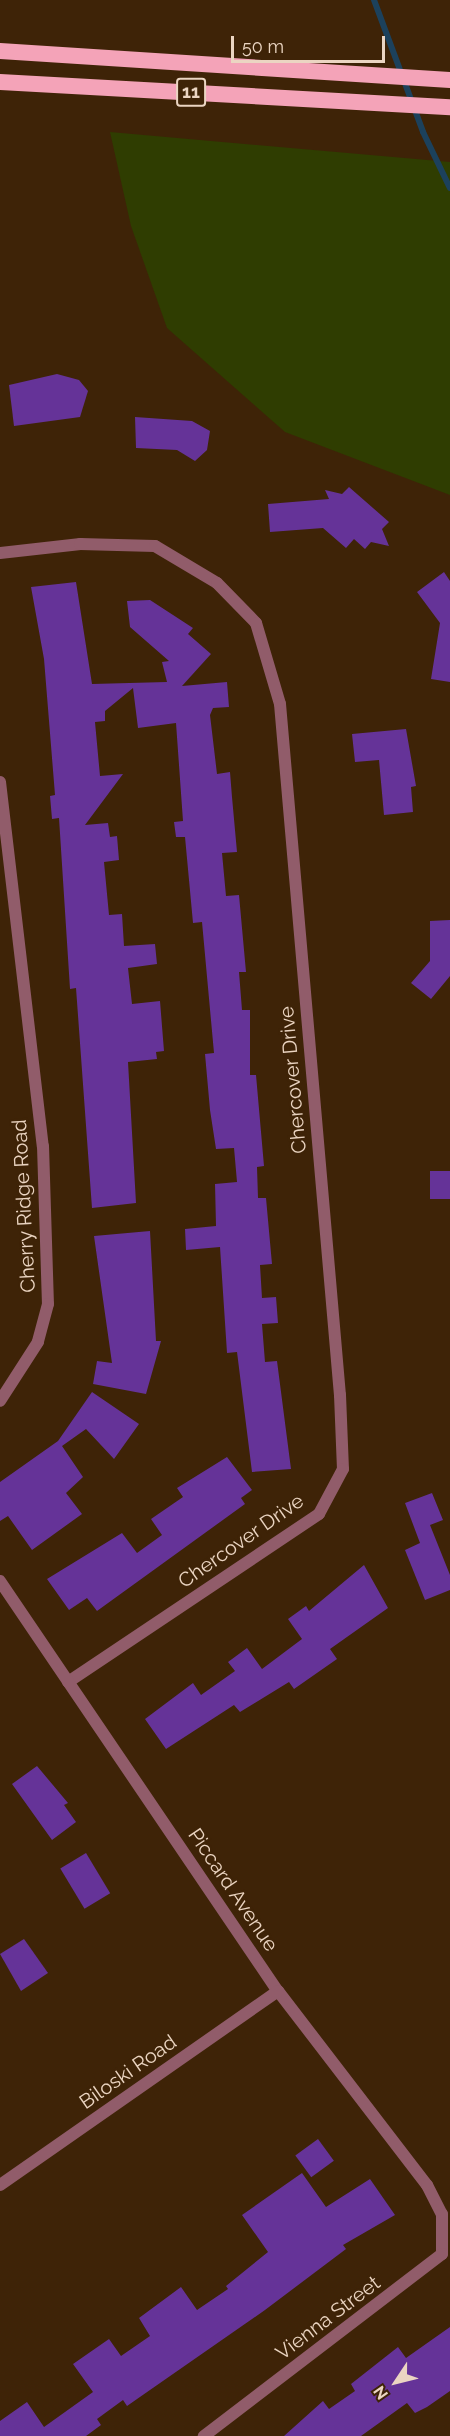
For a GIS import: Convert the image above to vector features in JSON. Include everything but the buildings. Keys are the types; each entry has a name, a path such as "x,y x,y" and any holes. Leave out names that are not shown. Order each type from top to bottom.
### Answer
{"highway":[{"name":"11","path":"0,51 445,79"},
{"name":"11","path":"0,82 450,107"}],"street":[{"name":"Chercover Drive","path":"0,554 80,544 155,546 218,583 256,623 280,704 340,1395 343,1469 319,1514 68,1682"},
{"name":"Cherry Ridge Road","path":"0,782 43,1146 48,1304 38,1342 0,1401"},
{"name":"Piccard Avenue","path":"0,1581 278,1991 427,2185 442,2214"},
{"name":"Biloski Road","path":"0,2185 278,1991"},
{"name":"Vienna Street","path":"204,2436 436,2259 446,2233 442,2214"}],"green space":[{"path":"110,132 450,162 450,495 285,432 167,328 131,226"}],"waterway":[{"path":"374,0 423,132 450,188"}]}
